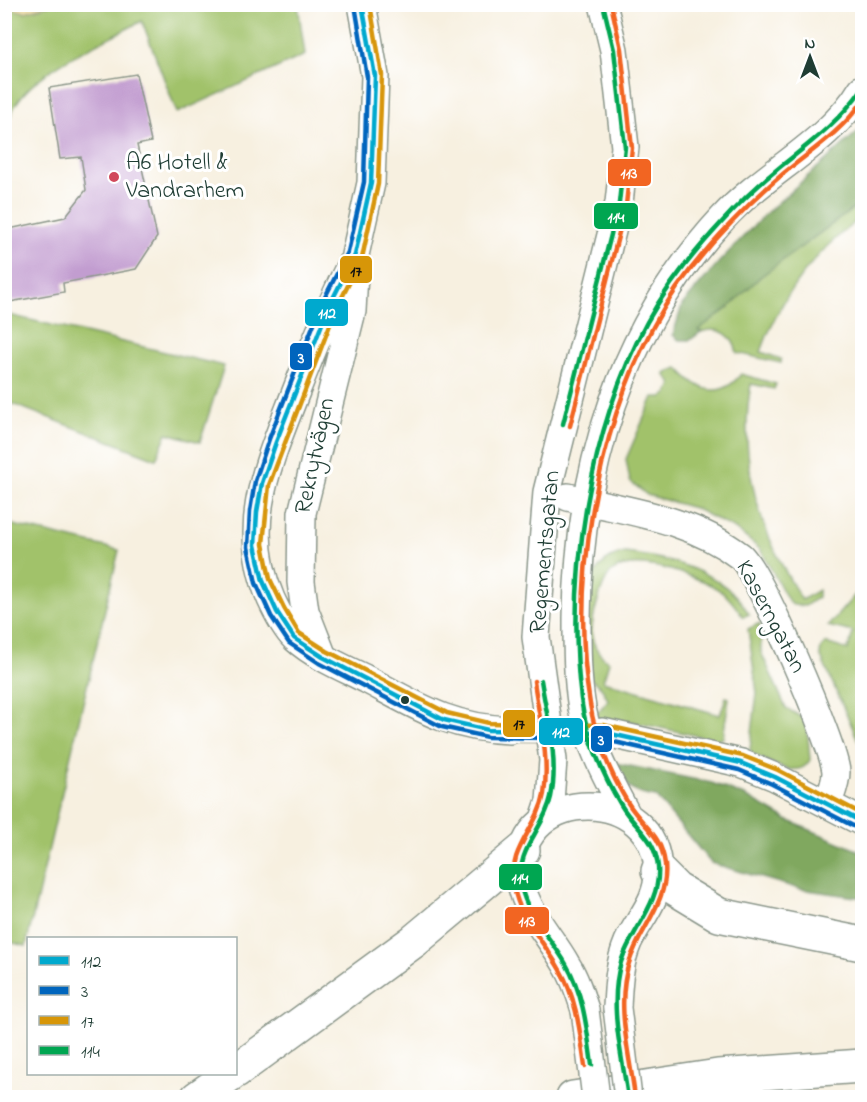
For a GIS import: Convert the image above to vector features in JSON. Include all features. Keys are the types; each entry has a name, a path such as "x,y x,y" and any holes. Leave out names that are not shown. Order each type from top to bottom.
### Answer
{"highway":[{"path":"237,1070 414,941 523,850"},
{"path":"658,871 676,889 719,915 862,944"},
{"path":"573,1098 718,1076 862,1066"},
{"path":"197,1098 230,1075"}],"street":[{"name":"Rekrytvägen","path":"322,657 304,601 300,563 302,513 352,310 355,255 371,183 375,126 375,76 362,4"},
{"name":"Regementsgatan","path":"544,819 550,801 553,760 536,637 547,492 619,202 625,147 614,50 603,4"},
{"name":"Regementsgatan","path":"628,817 589,734 582,709 577,643 578,569 585,501 616,393 649,319 684,266 724,217 830,127 862,89"},
{"name":"Rekrytvägen","path":"355,255 329,306 262,483 255,545 263,581 277,612 294,638 322,657 444,720 488,730 510,730"},
{"name":"Kaserngatan","path":"547,492 676,522 713,538 743,557 785,639 828,738 836,772 828,803"},
{"path":"602,732 741,763 828,803 862,822"},
{"path":"596,1098 585,1010 579,988 528,905 519,871 523,850 544,819 580,805 597,805 628,817 641,828 653,847 658,871 656,891 629,942 620,965 617,1008 628,1098"}],"green space":[{"path":"49,4 298,5 305,55 177,113 142,21 74,56 41,78 16,104 5,130 5,7 25,12"},
{"path":"862,128 862,202 760,277 727,309 698,330 701,332 690,340 679,340 673,335 682,305 719,262 764,215"},
{"path":"862,202 862,217 814,260 778,312 761,352 781,359 781,363 737,353 729,336 719,331 698,331 702,325 727,309 760,277"},
{"path":"5,314 224,366 200,442 167,433 156,459 5,401"},
{"path":"678,368 700,387 708,389 725,388 741,374 776,384 774,389 751,384 747,414 750,470 764,523 787,575 802,600 818,590 818,597 805,606 793,605 789,602 760,549 735,529 694,508 647,495 630,481 626,459 653,397 662,397 668,393 672,384 665,374"},
{"path":"5,523 119,550 26,946 5,941"},
{"path":"625,553 678,563 695,570 726,587 749,614 743,617 725,595 700,580 669,570 637,565 623,566 609,575 598,599 594,617 593,640 599,653 609,662 603,681 720,715 726,697 729,698 723,738 717,740 633,722 594,721 593,718 608,700 601,687 589,678 585,624 589,586 596,571 608,560"},
{"path":"862,587 862,749 820,655 821,648 826,643 848,650 853,632 828,626"},
{"path":"760,623 761,652 786,708 803,718 807,724 810,760 798,769 782,767 751,753 757,693 748,629"},
{"path":"611,762 712,783 747,797 787,820 862,852 862,898 800,889 711,863 656,797 647,796 629,787"}],"sand":[{"path":"5,4 49,5 25,12 5,7"}],"building":[{"name":"A6 Hotell & Vandrarhem","path":"136,74 151,142 137,145 157,237 136,269 63,283 64,292 4,303 4,230 65,217 86,190 81,157 60,159 49,88"}],"tunnel":[{"path":"510,730 602,732"}],"transit line":[{"name":"112","path":"362,4 375,76 371,183 355,255 329,306 262,483 255,545 263,581 277,612 294,638 323,657 444,720 488,730 602,732 741,763 775,777 862,822"},
{"name":"17","path":"370,4 382,75 378,184 362,258 336,309 269,485 263,544 270,579 299,633 327,651 447,713 489,723 603,725 743,756 778,770 862,814"},
{"name":"114","path":"563,424 619,203 625,147 614,50 603,4"},
{"name":"113","path":"570,426 626,205 632,148 621,49 611,4"},
{"name":"3","path":"355,5 367,77 364,182 348,252 322,303 269,439 255,481 250,511 248,547 256,583 271,616 289,643 319,663 442,727 487,737 601,739 739,770 772,784 859,829"},
{"name":"114","path":"628,1098 617,1030 617,978 626,950 655,893 658,867 649,840 626,813 601,767 591,740 581,699 577,652 580,555 597,457 610,409 627,364 647,322 672,282 701,245 736,207 834,121 862,89"},
{"name":"113","path":"635,1097 623,1013 625,979 634,951 658,903 665,878 665,864 660,845 628,803 610,768 590,704 583,610 586,560 603,462 616,414 633,369 653,327 688,272 743,210 836,131 862,102"},
{"name":"114","path":"541,680 553,753 553,783 543,820 522,862 521,886 529,907 566,964 577,988 584,1013 592,1065"},
{"name":"113","path":"534,681 545,752 544,794 536,818 515,861 514,887 521,910 566,981 577,1016 585,1066"}],"place":[{"name":"A6 Hotell & Vandrarhem","path":"114,177"}]}
